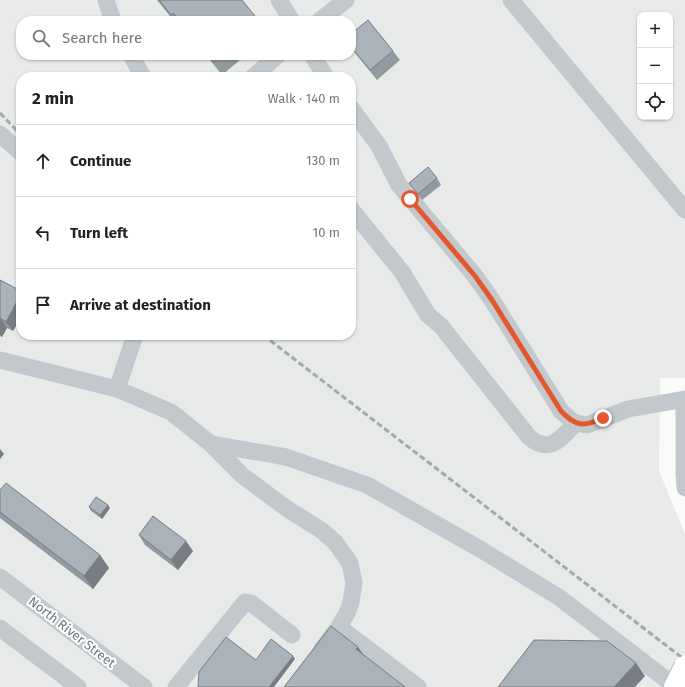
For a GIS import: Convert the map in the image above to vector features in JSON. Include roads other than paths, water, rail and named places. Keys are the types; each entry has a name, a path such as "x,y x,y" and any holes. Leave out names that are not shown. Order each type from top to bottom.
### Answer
{"highway":[{"path":"675,687 685,668"}],"street":[{"path":"106,0 111,16"},
{"path":"325,16 346,0"},
{"path":"511,0 685,210"},
{"path":"280,1 289,16"},
{"path":"133,60 140,72"},
{"path":"259,72 272,60"},
{"path":"315,60 323,72"},
{"path":"356,115 379,146 399,185 475,276 492,300 561,411 571,420 576,423 587,424 628,409 685,400 685,488"},
{"path":"0,134 16,148"},
{"path":"356,215 402,272 428,315 441,326 529,438 542,445 556,443 576,423"},
{"path":"117,389 133,340"},
{"path":"0,360 117,389 171,412 211,444 244,476 286,508 321,530 335,542 350,563 354,583 351,602 347,613 339,626 311,663"},
{"path":"211,444 286,457 366,485 480,549 560,598 675,687"},
{"name":"North River Street","path":"0,577 144,687"},
{"path":"176,687 245,602 251,603 292,635"},
{"path":"339,626 418,687"},
{"path":"0,628 78,687"}],"railway":[{"path":"0,113 16,130"},
{"path":"269,340 685,660"}]}
